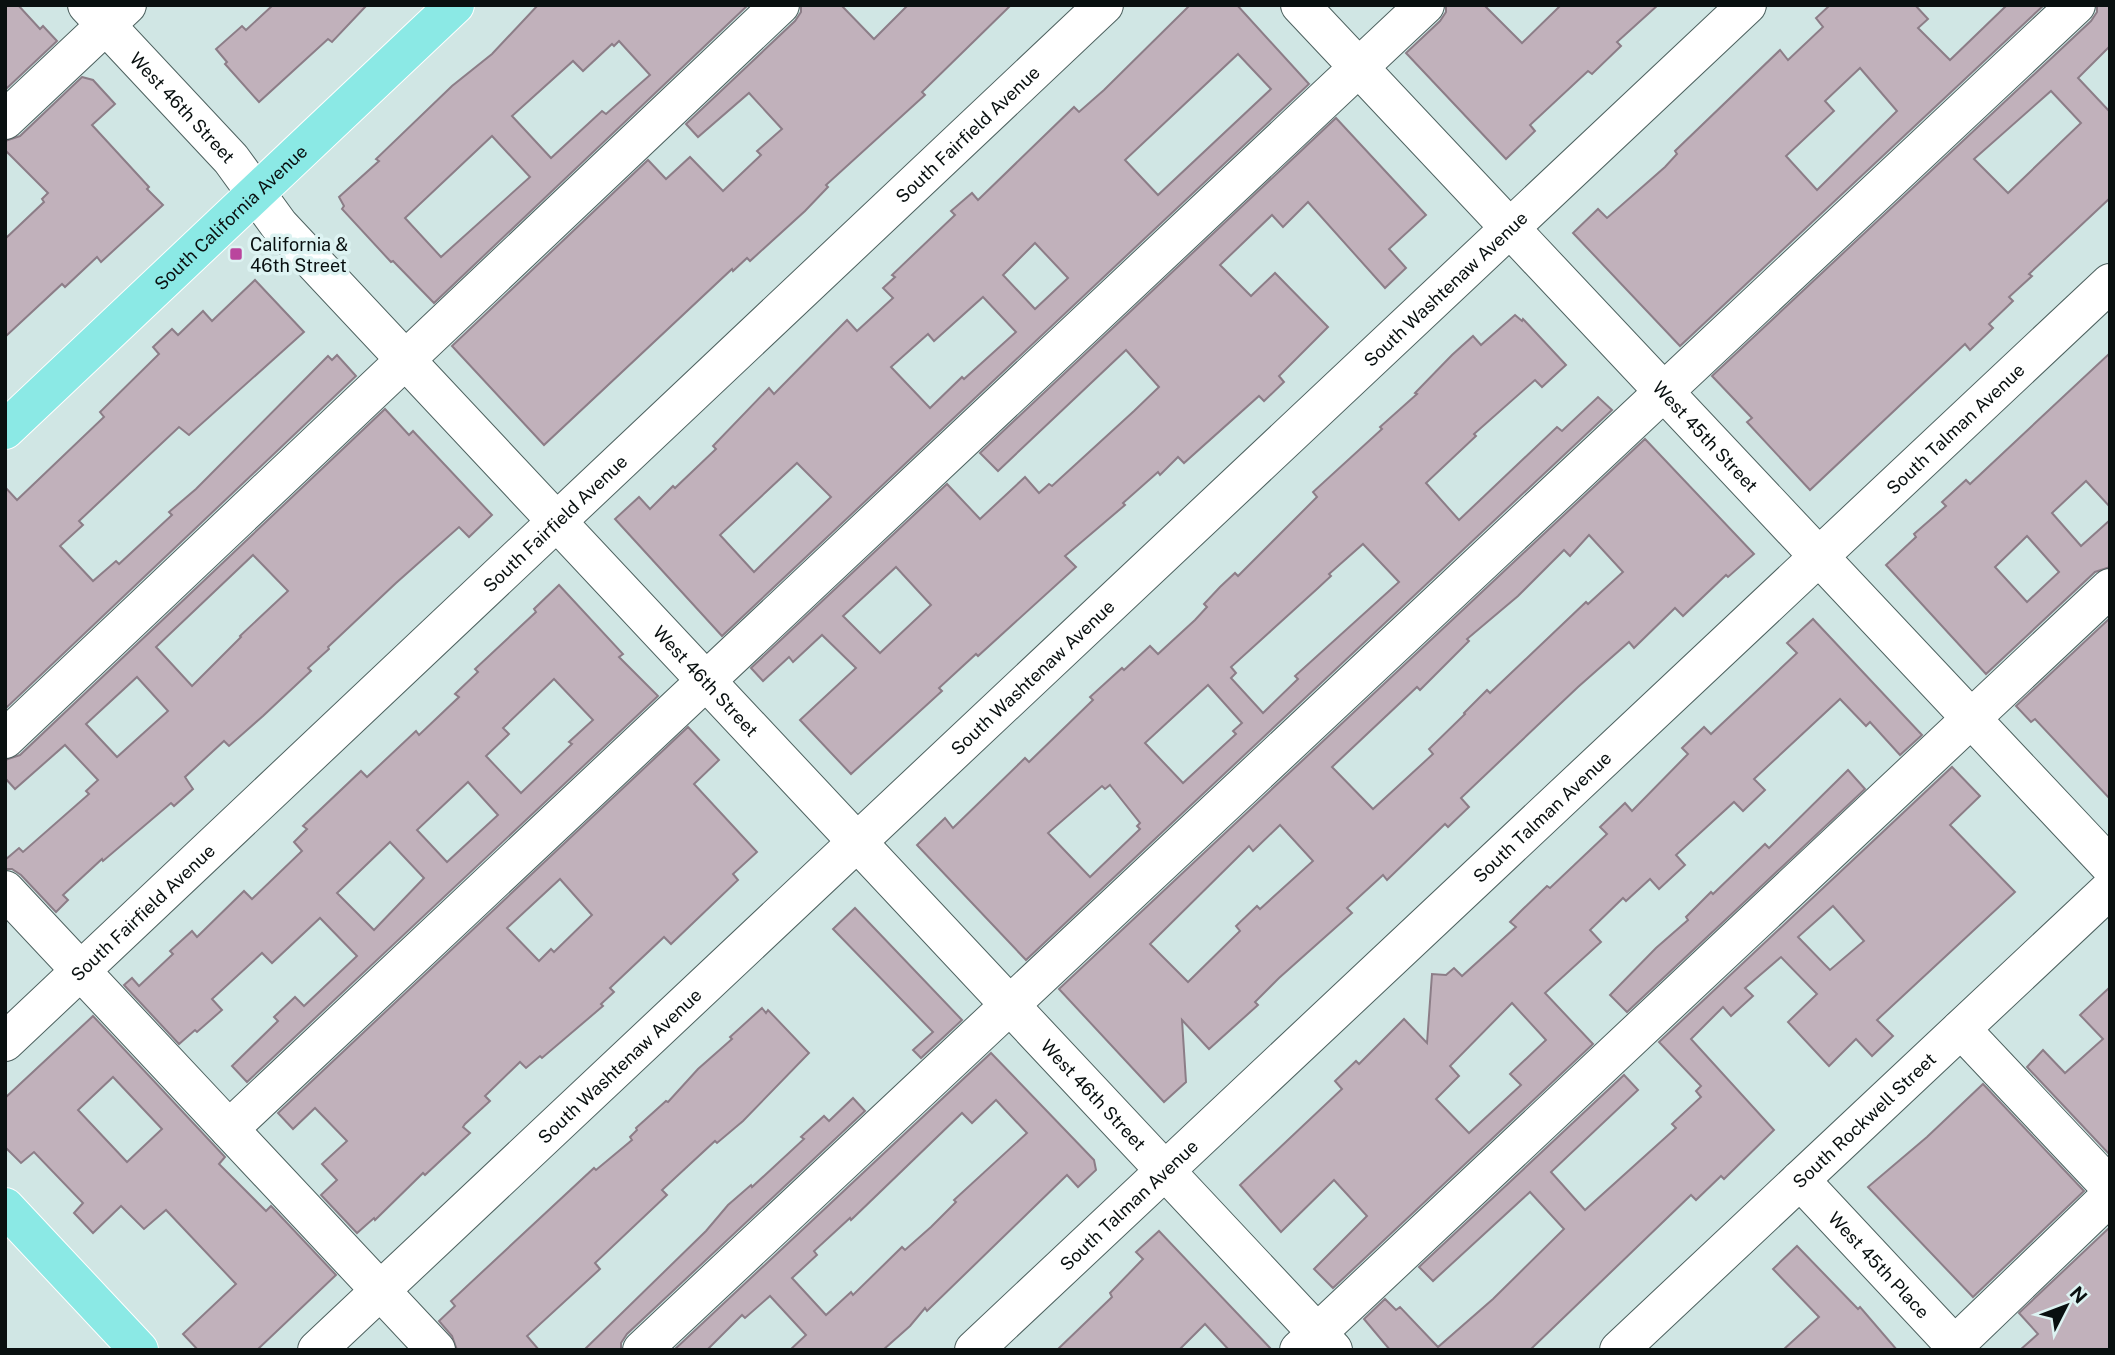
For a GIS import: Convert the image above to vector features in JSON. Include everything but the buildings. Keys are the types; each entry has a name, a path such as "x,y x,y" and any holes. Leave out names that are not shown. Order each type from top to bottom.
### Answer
{"main road":[{"name":"South California Avenue","path":"5,430 455,5"},
{"path":"5,1207 139,1350"}],"street":[{"path":"5,739 780,5"},
{"name":"South Fairfield Avenue","path":"5,1042 1104,5"},
{"name":"West 45th Street","path":"1300,5 2110,866"},
{"path":"229,1129 1425,5"},
{"name":"South Washtenaw Avenue","path":"317,1350 1747,5"},
{"path":"642,1350 2076,5"},
{"name":"West 46th Street","path":"107,12 230,159 279,225 1165,1170 1316,1344"},
{"path":"5,120 107,12"},
{"name":"South Talman Avenue","path":"974,1350 2110,283"},
{"path":"1316,1344 1970,718 2110,588"},
{"name":"South Rockwell Street","path":"1638,1344 1800,1180 2110,889"},
{"path":"5,890 436,1350"},
{"path":"1961,1028 2110,1187"},
{"name":"West 45th Place","path":"1800,1180 1957,1347"},
{"path":"1957,1347 2110,1196"}],"place":[{"name":"California & 46th Street","path":"236,254"}]}
